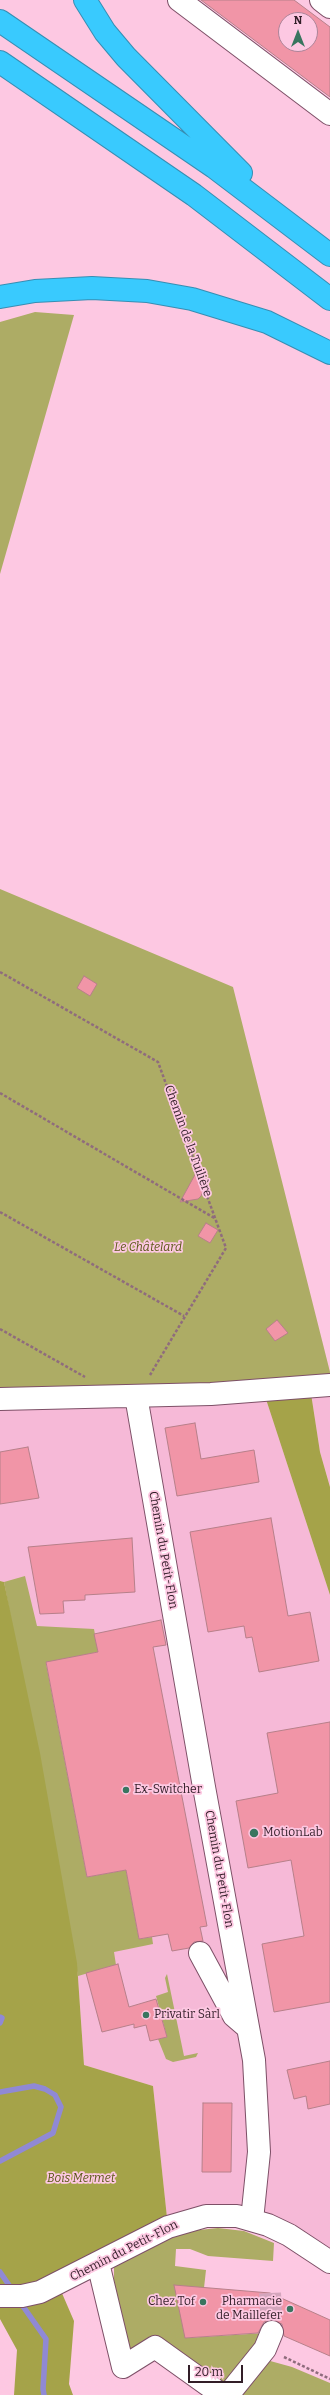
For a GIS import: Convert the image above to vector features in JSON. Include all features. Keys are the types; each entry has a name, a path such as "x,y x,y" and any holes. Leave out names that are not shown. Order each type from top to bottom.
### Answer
{"highway":[{"path":"85,0 105,32 126,57 297,229"},
{"path":"0,21 136,111 297,229 330,255"},
{"path":"0,62 194,195 330,298"},
{"path":"0,297 35,291 92,288 147,291 177,296 228,308 267,322 330,353"}],"street":[{"path":"179,0 330,114"},
{"path":"321,0 330,7"},
{"path":"0,1399 142,1388 211,1394 330,1385"},
{"name":"Chemin du Petit-Flon","path":"0,2296 22,2296 40,2292 168,2227 193,2218 222,2215 252,2220 259,2139 254,2060 204,1787 142,1388"},
{"path":"200,1953 234,2016 248,2028"},
{"path":"252,2220 289,2235 330,2262"},
{"path":"98,2263 123,2367 155,2347 222,2395"},
{"path":"228,2395 268,2340"}],"path":[{"name":"Chemin de la Tuilière","path":"0,972 158,1062 226,1248 142,1388"},
{"path":"0,1093 216,1219"},
{"path":"0,1212 184,1316"},
{"path":"0,1329 90,1379"},
{"path":"268,2340 330,2379"}],"shaded area":[{"path":"310,1387 330,1387 330,1486 320,1452"},
{"path":"263,1390 330,1595 330,2262 268,2225 168,2227 153,2086 84,2065 77,1963 4,1582 0,1581 0,1399"}],"green space":[{"path":"35,312 74,315 0,574 0,322"},
{"name":"Le Châtelard","path":"0,889 233,987 330,1372 330,1385 0,1399"},
{"path":"310,1387 320,1452 330,1487 330,1595 263,1390"},
{"path":"25,1576 37,1626 94,1629 98,1652 46,1663 87,1877 126,1870 139,1939 152,1937 153,1944 114,1952 116,1965 78,1976 4,1582"},
{"name":"Bois Mermet","path":"0,1581 4,1582 40,1753 77,1963 84,2065 153,2086 168,2227 58,2284 74,2321 69,2384 73,2395 14,2395 17,2350 0,2319"},
{"path":"167,1974 184,2056 198,2053 196,2057 173,2062 166,2059 158,2039 167,2037 156,1996 168,1992 165,1978"},
{"path":"218,2228 244,2231 274,2243 273,2261 208,2256 190,2249 176,2249 175,2266 206,2270 204,2288 185,2338 265,2333 228,2392 160,2343 128,2360 114,2292 114,2265 189,2231"},
{"path":"263,2359 292,2367 330,2383 330,2395 237,2395"}],"building":[{"path":"201,0 294,0 310,12 278,12 278,52 318,52 318,18 330,27 330,97"},
{"path":"84,976 97,984 90,996 77,988"},
{"path":"197,1171 204,1189 201,1196 198,1199 180,1202"},
{"path":"206,1223 218,1230 210,1243 198,1236"},
{"path":"277,1320 288,1333 275,1341 266,1329"},
{"path":"195,1423 201,1459 254,1450 259,1482 177,1496 165,1428"},
{"path":"28,1447 39,1498 0,1504 0,1452"},
{"path":"271,1518 288,1616 310,1612 319,1661 259,1672 252,1637 246,1638 244,1626 208,1632 190,1532"},
{"path":"132,1538 135,1592 85,1595 85,1600 63,1601 64,1613 40,1614 28,1547"},
{"name":"Ex-Switcher","path":"161,1620 166,1645 153,1647 207,1926 200,1927 203,1941 194,1942 189,1948 172,1951 168,1934 139,1939 126,1870 87,1877 46,1662 98,1652 94,1634"},
{"path":"330,1722 330,2002 274,2012 262,1944 304,1936 291,1860 248,1868 236,1801 278,1793 267,1733"},
{"path":"118,1964 129,2007 156,1999 167,2037 150,2041 146,2025 134,2028 134,2024 102,2032 86,1973"},
{"path":"330,2061 330,2104 308,2109 306,2096 294,2099 287,2070"},
{"path":"203,2103 232,2103 231,2172 202,2172"},
{"path":"174,2285 270,2293 330,2320 330,2356 284,2336 282,2324 271,2320 264,2322 258,2333 185,2338"}],"waterway":[{"path":"0,2017 2,2018 0,2023"},
{"path":"0,2092 34,2086 45,2089 55,2095 61,2107 53,2133 0,2161"},
{"path":"0,2272 13,2291"},
{"path":"20,2302 46,2339 43,2389 44,2395"}],"tunnel":[{"path":"270,2293 272,2332"}],"place":[{"name":"Ex-Switcher","path":"126,1790"},
{"name":"MotionLab","path":"254,1833"},
{"name":"Privatir Sàrl","path":"146,2015"},
{"name":"Chez Tof","path":"203,2302"},
{"name":"Pharmacie de Maillefer","path":"290,2309"}]}
